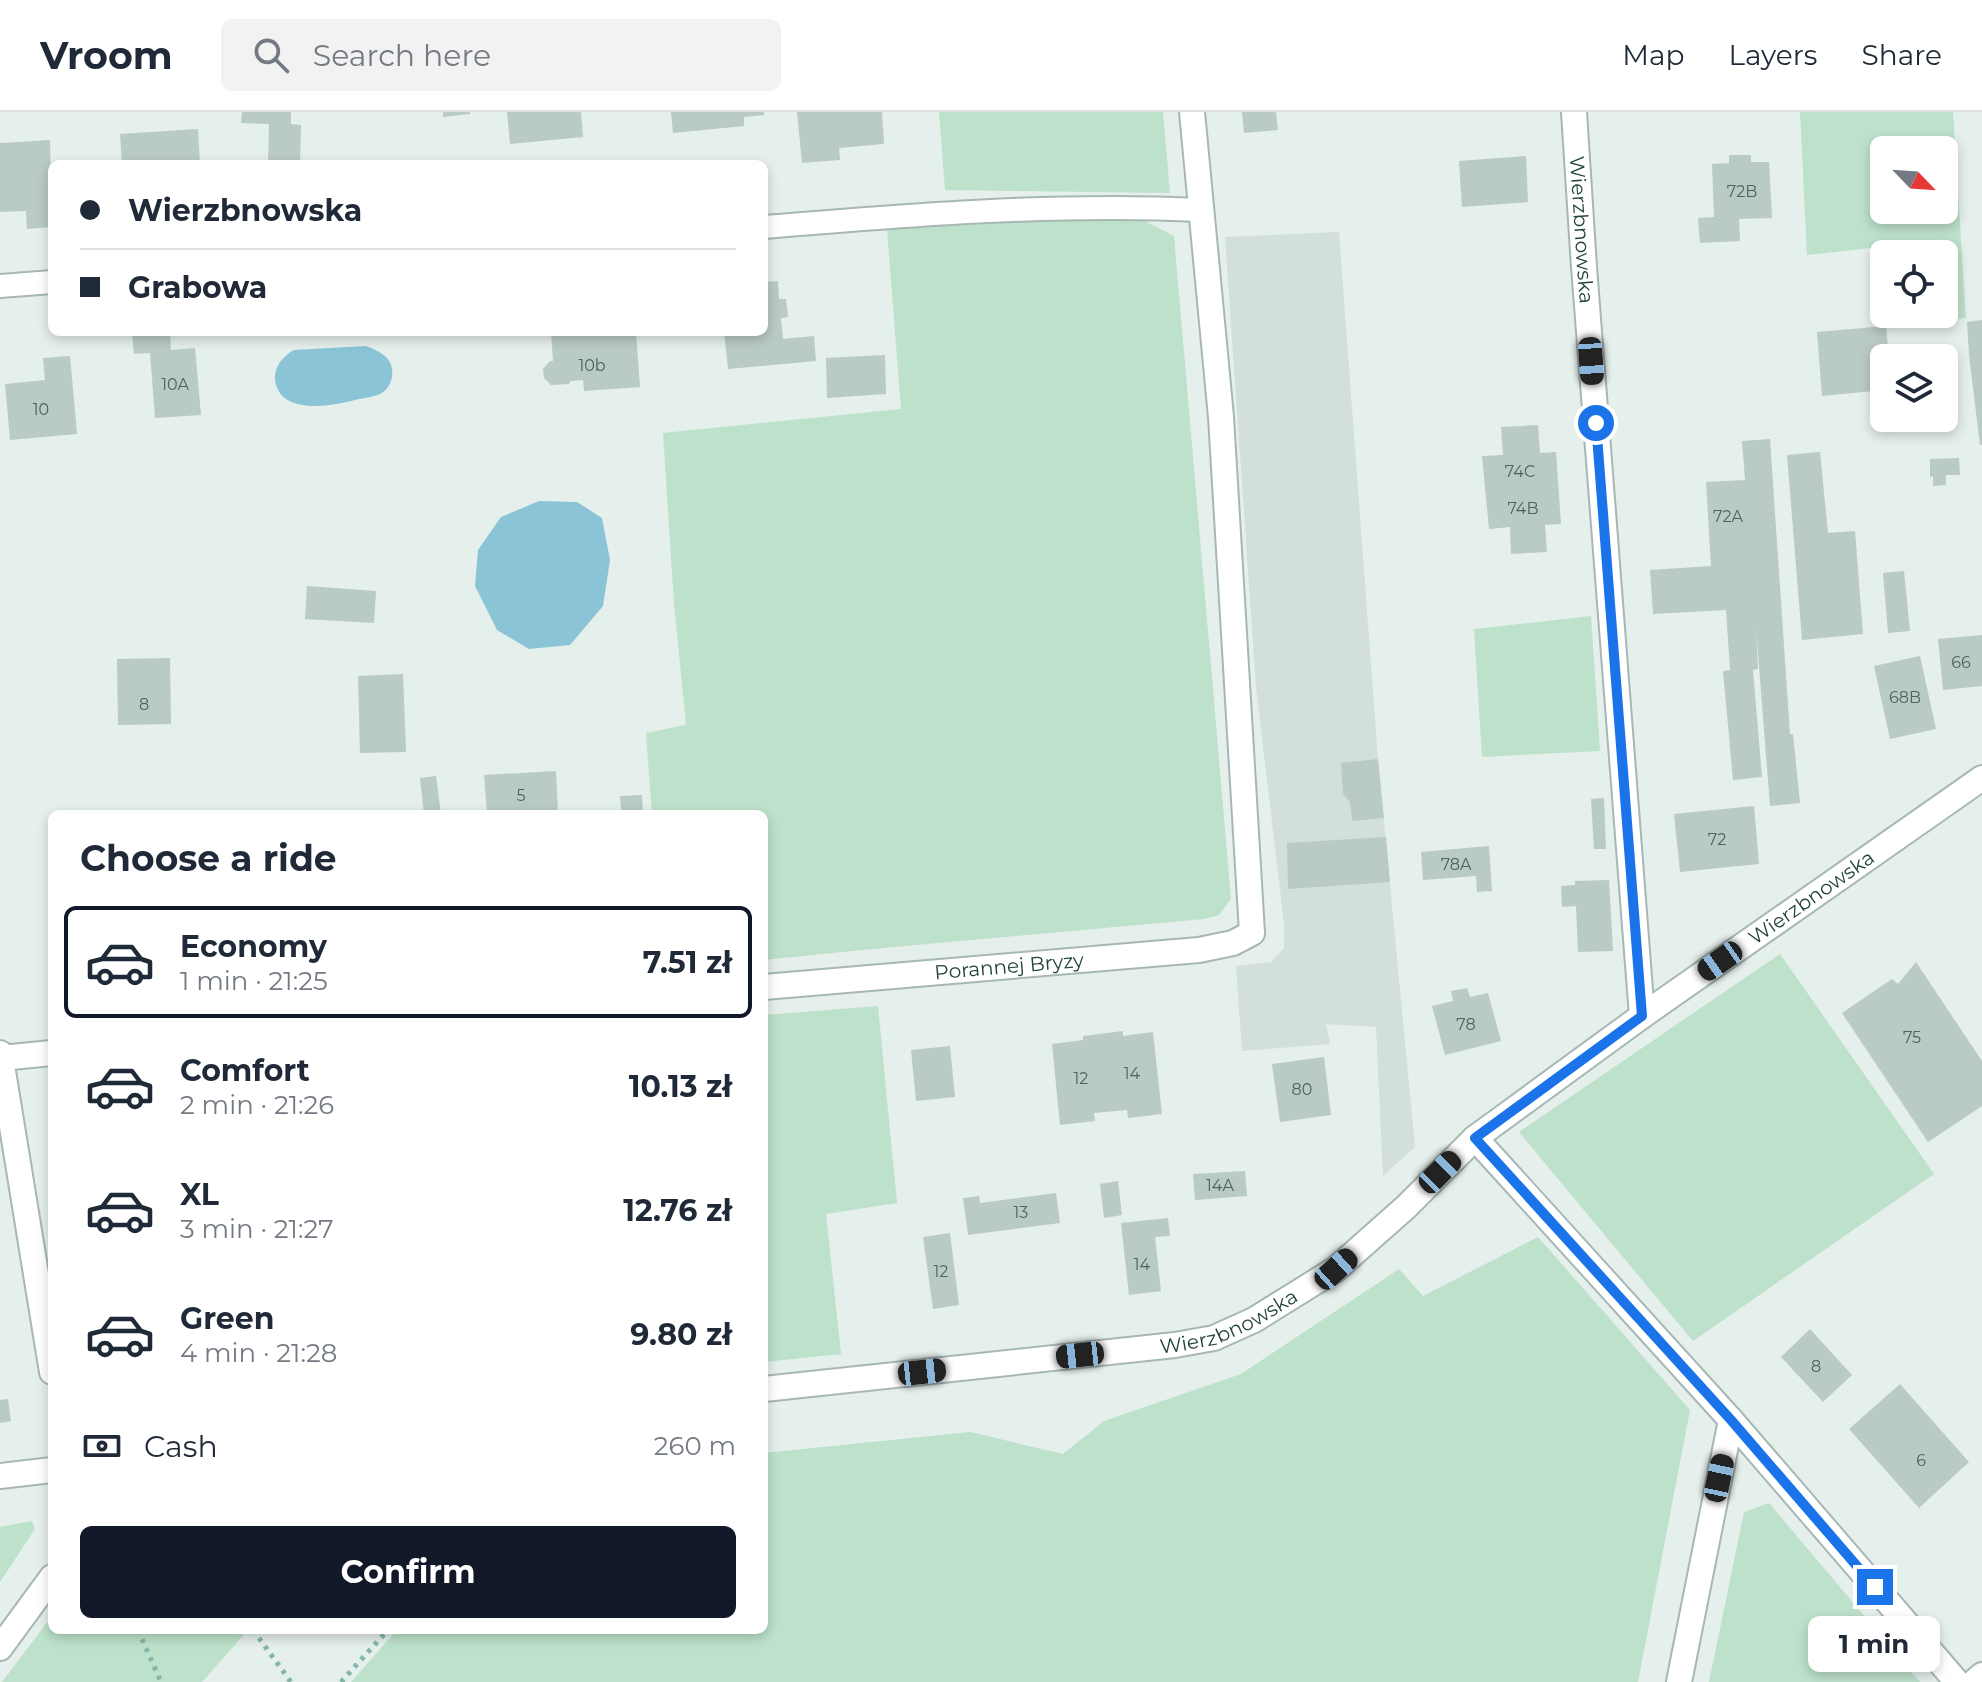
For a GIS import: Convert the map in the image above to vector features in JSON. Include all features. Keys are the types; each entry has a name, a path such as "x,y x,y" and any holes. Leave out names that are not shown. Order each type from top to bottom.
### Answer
{"street":[{"path":"1192,112 1201,210"},
{"name":"Wierzbnowska","path":"1574,112 1642,1016"},
{"name":"Porannej Bryzy","path":"768,987 1210,949 1233,943 1252,933 1221,417 1201,210"},
{"name":"Wierzbnowska","path":"768,1389 1175,1345 1214,1338 1254,1320 1336,1269 1406,1207 1475,1138 1642,1016 1982,778"},
{"path":"48,1053 0,1055 6,1128 48,1351"},
{"path":"1475,1138 1731,1420 1957,1682"},
{"path":"1679,1682 1731,1420"},
{"path":"0,1476 48,1470"},
{"path":"0,1648 48,1582"},
{"path":"1974,1682 1982,1675"}],"lane":[{"path":"768,227 1073,207 1201,210"},
{"path":"0,286 48,282"}],"path":[{"path":"140,1634 161,1682"},
{"path":"256,1634 291,1682"},
{"path":"341,1682 384,1634"}],"shaded area":[{"path":"1339,232 1378,759 1415,1147 1383,1176 1376,1027 1326,1024 1330,1044 1242,1051 1236,966 1271,962 1284,948 1284,924 1256,687 1225,237"}],"green space":[{"path":"939,112 1163,112 1170,193 945,190"},
{"path":"1800,112 1953,112 1955,136 1870,136 1870,224 1958,224 1958,191 1966,318 1958,319 1958,240 1870,240 1870,248 1807,255"},
{"path":"1050,217 1141,219 1174,236 1231,899 1219,915 1204,919 768,960 768,810 652,810 646,733 686,725 663,433 901,409 887,229"},
{"path":"1591,616 1600,751 1482,757 1474,629"},
{"path":"1780,954 1934,1174 1693,1341 1519,1132"},
{"path":"878,1006 897,1203 826,1214 841,1354 768,1362 768,1015"},
{"path":"1538,1237 1690,1410 1638,1682 351,1682 393,1634 768,1634 768,1453 970,1432 1063,1454 1104,1421 1241,1374 1399,1269 1423,1296"},
{"path":"1769,1503 1920,1682 1709,1682 1744,1512"},
{"path":"32,1521 35,1529 0,1582 0,1527"},
{"path":"48,1621 48,1634 244,1634 202,1682 2,1682"}],"water":[{"path":"365,346 384,355 392,366 391,382 380,394 308,406 286,399 279,391 276,371 283,359 294,350"},
{"path":"539,501 577,502 602,518 610,560 603,606 570,645 529,649 497,630 475,586 478,550 501,517"}],"building":[{"path":"242,112 291,112 291,124 301,125 300,160 268,160 269,124 241,123"},
{"path":"443,112 470,112 470,114 443,117"},
{"path":"507,112 581,112 583,137 510,144"},
{"path":"671,112 764,112 764,115 744,117 744,126 673,133"},
{"path":"797,112 882,112 884,144 839,148 840,160 802,163"},
{"path":"1242,112 1276,112 1278,130 1244,133"},
{"path":"198,129 200,160 122,160 120,134"},
{"path":"50,140 48,227 27,229 26,211 0,212 0,143"},
{"path":"1729,155 1751,155 1751,162 1769,162 1772,218 1739,219 1740,241 1700,243 1698,218 1714,217 1712,164 1729,163"},
{"path":"1526,156 1528,202 1462,207 1459,161"},
{"path":"778,281 779,299 786,299 788,317 781,318 783,339 814,336 816,361 728,369 724,336 768,336 768,282"},
{"path":"1982,320 1982,445 1980,445 1967,322"},
{"path":"1886,328 1888,344 1870,344 1870,391 1822,396 1817,332"},
{"path":"132,336 170,336 171,350 195,348 201,415 155,418 150,353 134,354"},
{"path":"551,336 636,336 640,387 584,391 583,380 551,385 544,378 543,369 553,361"},
{"path":"885,355 886,394 827,398 826,358"},
{"path":"70,356 77,434 10,440 5,384 45,380 43,358"},
{"path":"1538,425 1540,453 1556,452 1561,524 1545,525 1547,552 1511,554 1510,527 1489,529 1482,456 1503,455 1501,427"},
{"path":"1770,439 1790,734 1793,734 1800,803 1770,806 1756,628 1758,669 1753,670 1762,777 1733,780 1723,671 1730,670 1726,610 1653,614 1650,570 1711,566 1706,482 1745,480 1742,441"},
{"path":"1820,452 1828,533 1855,531 1863,634 1802,640 1787,455"},
{"path":"1959,458 1960,475 1946,475 1946,485 1933,486 1930,459"},
{"path":"1904,571 1910,631 1888,633 1883,573"},
{"path":"307,586 376,591 374,623 305,619"},
{"path":"1982,635 1982,686 1943,690 1938,639"},
{"path":"1920,656 1936,729 1890,739 1874,666"},
{"path":"170,658 171,724 118,725 117,659"},
{"path":"403,674 406,752 360,753 358,676"},
{"path":"1378,759 1384,818 1352,821 1350,802 1343,794 1341,763"},
{"path":"556,771 558,810 487,810 484,775"},
{"path":"436,776 440,810 424,810 420,778"},
{"path":"642,795 643,810 621,810 620,796"},
{"path":"1604,798 1606,849 1594,849 1591,799"},
{"path":"1754,806 1759,864 1680,872 1674,814"},
{"path":"1386,837 1390,882 1288,889 1287,843"},
{"path":"1489,846 1492,891 1477,892 1476,876 1423,880 1421,852"},
{"path":"1609,880 1613,951 1578,952 1576,906 1562,907 1561,886 1575,885 1575,881"},
{"path":"1916,962 1982,1061 1982,1106 1928,1142 1842,1013 1892,979 1898,984"},
{"path":"1467,988 1470,997 1488,993 1501,1041 1445,1055 1432,1006 1453,1001 1451,991"},
{"path":"1123,1031 1123,1036 1153,1032 1162,1114 1128,1118 1127,1110 1094,1113 1095,1121 1060,1125 1052,1044"},
{"path":"950,1046 955,1097 916,1101 911,1050"},
{"path":"1324,1057 1331,1115 1280,1122 1272,1064"},
{"path":"1245,1171 1247,1196 1195,1200 1193,1174"},
{"path":"1118,1181 1122,1215 1104,1218 1100,1184"},
{"path":"1056,1193 1060,1223 968,1235 963,1198 979,1196 980,1203"},
{"path":"1168,1218 1170,1236 1155,1237 1161,1291 1129,1295 1121,1223"},
{"path":"950,1233 959,1305 933,1309 923,1237"},
{"path":"1810,1329 1852,1375 1823,1402 1781,1357"},
{"path":"1900,1384 1969,1462 1919,1508 1849,1429"},
{"path":"8,1399 11,1421 0,1423 0,1400"}],"route":[{"path":"1596,423 1642,1016 1475,1138 1731,1420 1875,1587"}]}
